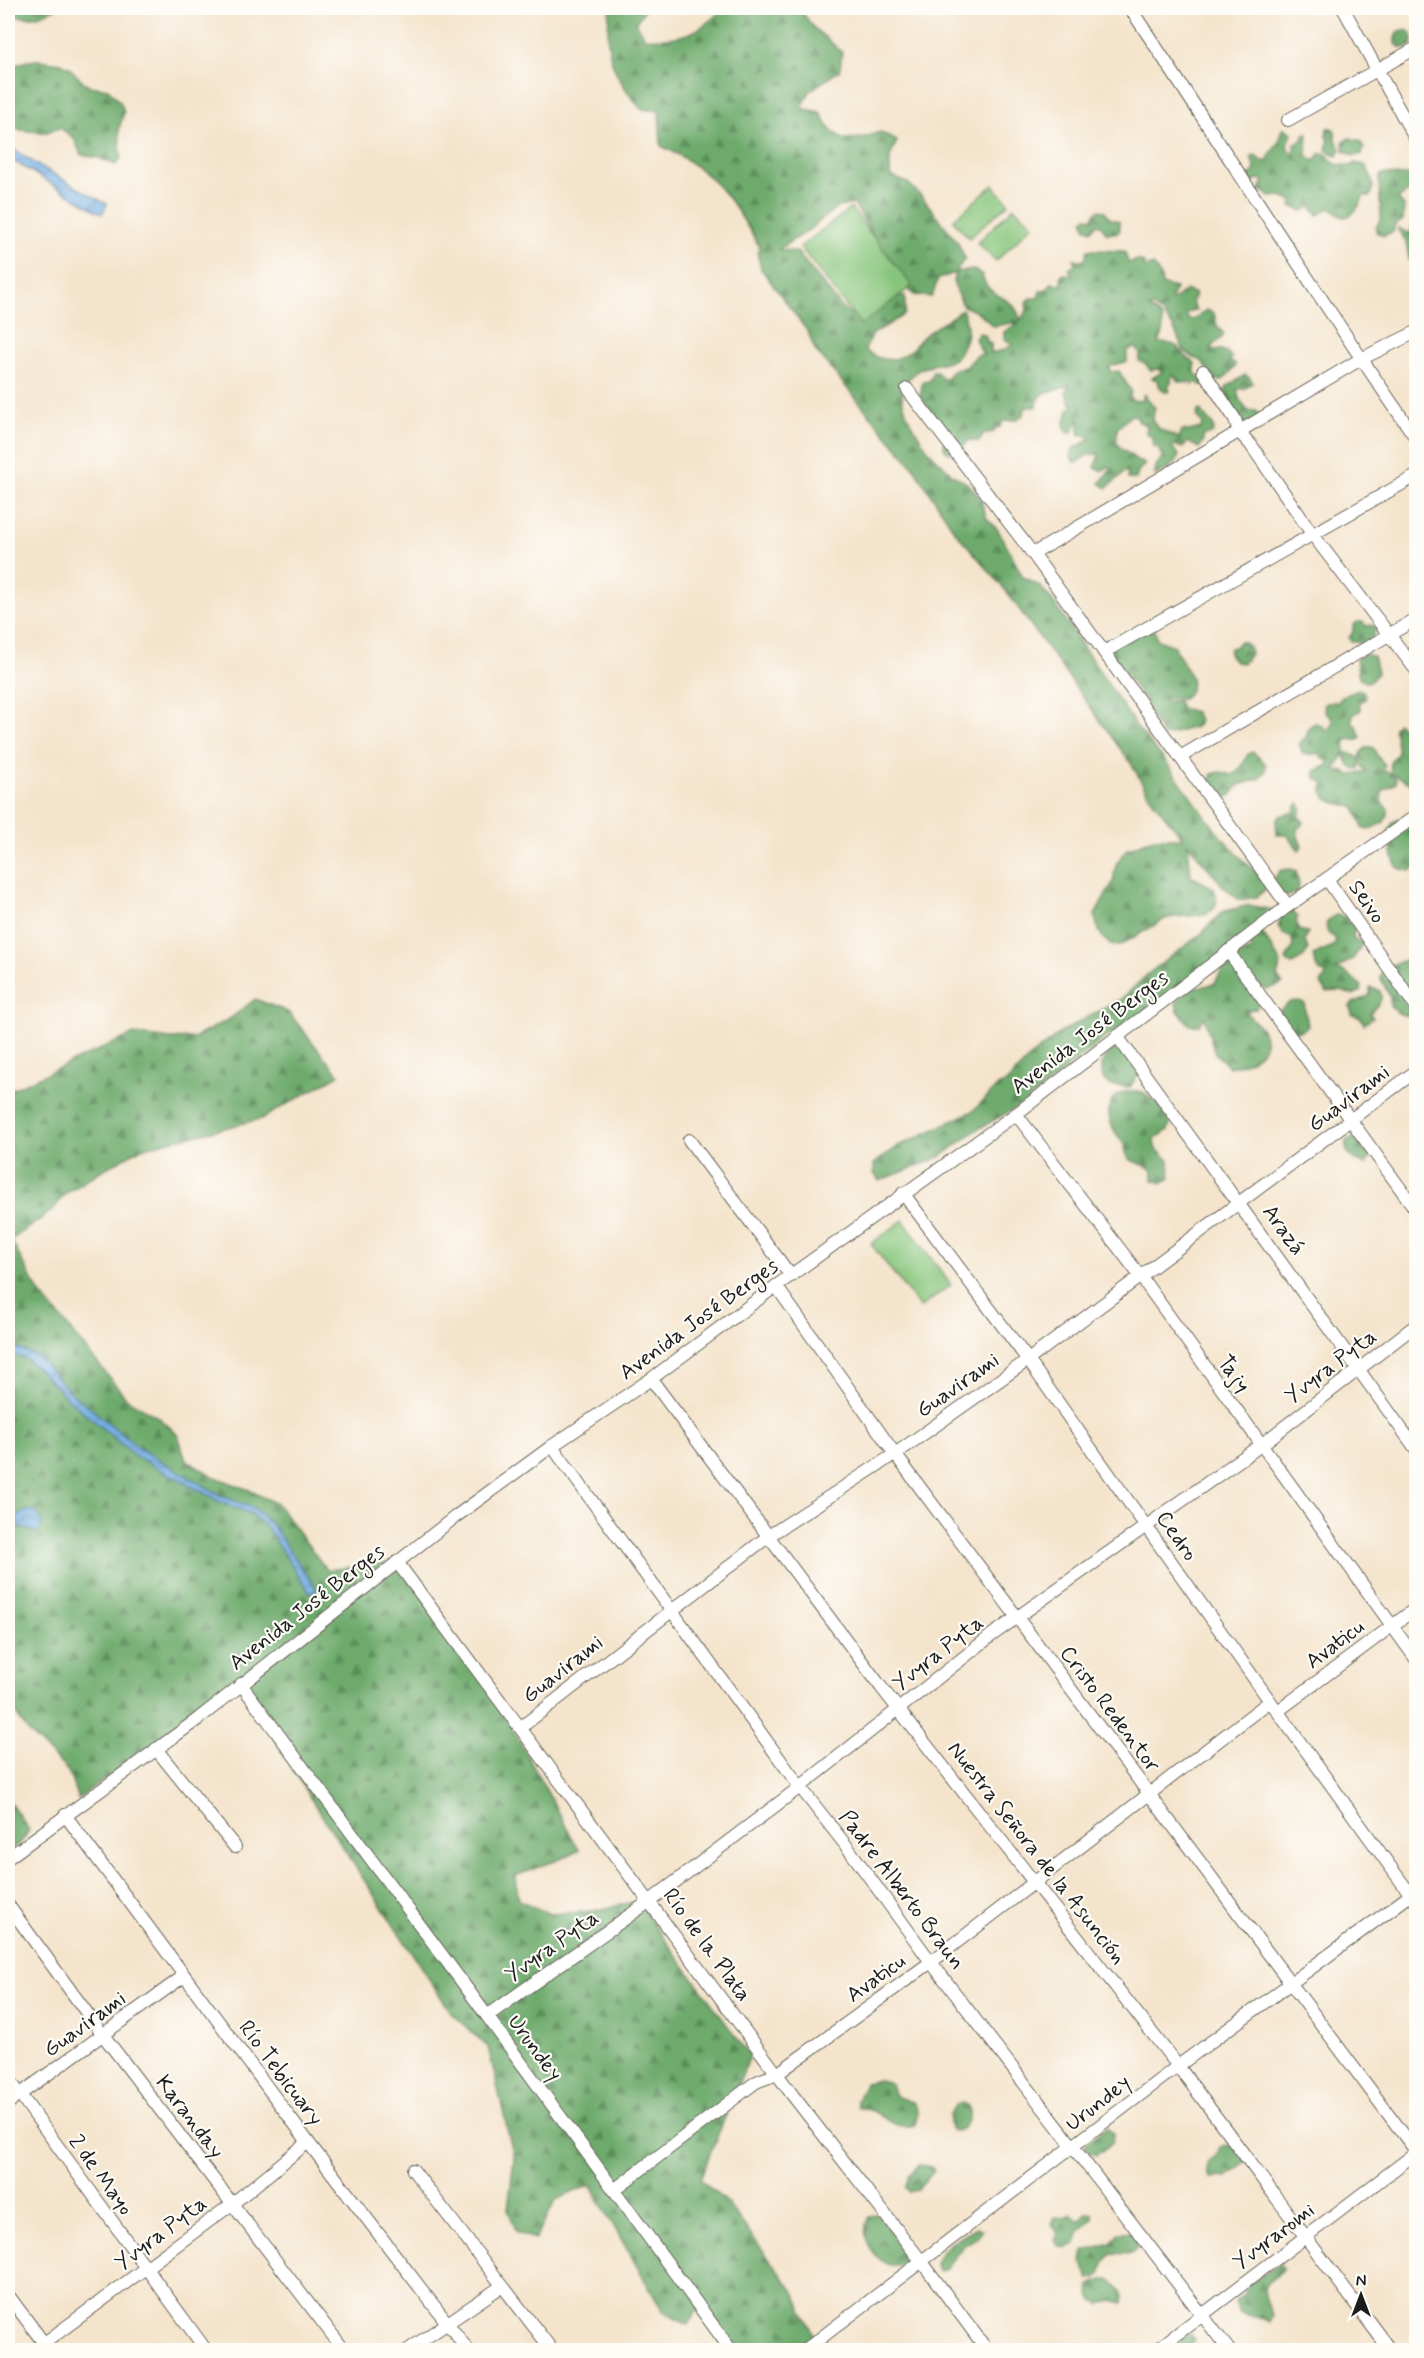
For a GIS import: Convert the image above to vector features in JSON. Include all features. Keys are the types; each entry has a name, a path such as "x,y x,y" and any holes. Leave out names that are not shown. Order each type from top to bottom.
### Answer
{"street":[{"path":"1130,8 1361,359 1416,438"},
{"path":"1343,8 1416,140"},
{"path":"1288,120 1416,48"},
{"path":"1033,554 1361,359 1416,332"},
{"path":"1203,372 1235,419 1239,432 1251,445 1314,535 1416,670"},
{"path":"907,389 1033,554 1288,906"},
{"path":"1104,652 1416,476"},
{"path":"1180,757 1416,619"},
{"name":"Avenida José Berges","path":"8,1858 156,1749 397,1562 552,1446 651,1379 903,1193 1016,1113 1288,906 1416,816"},
{"name":"Seivo","path":"1327,879 1416,1007"},
{"path":"1228,951 1416,1210"},
{"name":"Arazá","path":"1117,1036 1416,1449"},
{"name":"Guavirami","path":"519,1728 770,1535 895,1454 1028,1360 1352,1121 1416,1071"},
{"name":"Tajy","path":"1016,1113 1141,1276 1416,1659"},
{"path":"689,1140 791,1276"},
{"name":"Cedro","path":"903,1193 1028,1360 1270,1701 1415,1896"},
{"name":"Cristo Redentor","path":"776,1286 895,1454 1292,1982 1416,2152"},
{"name":"Yvyra Pyta","path":"487,2016 650,1901 1017,1618 1261,1445 1416,1325"},
{"name":"Nuestra Señora de la Asunción","path":"651,1379 770,1535 881,1687 900,1707 1178,2066 1390,2350"},
{"name":"Padre Alberto Braun","path":"552,1446 800,1787 848,1848 931,1962 1075,2146 1229,2350"},
{"name":"Río de la Plata","path":"397,1562 777,2074 987,2350"},
{"name":"Avaticu","path":"1278,1711 1416,1608"},
{"name":"Urundey","path":"241,1684 731,2350"},
{"name":"Avaticu","path":"614,2190 756,2082 777,2074 931,1962 1270,1701"},
{"path":"156,1749 235,1847"},
{"name":"Río Tebicuary","path":"65,1815 308,2142 468,2350"},
{"name":"Urundey","path":"805,2350 1178,2066 1292,1982 1415,1896"},
{"name":"Karanday","path":"8,1905 103,2036 344,2350"},
{"name":"Guavirami","path":"8,2103 184,1976"},
{"name":"2 de Mayo","path":"8,2078 145,2270 206,2350"},
{"name":"Yvyra Pyta","path":"43,2349 232,2204 308,2142"},
{"name":"Yvyraromi","path":"1156,2350 1416,2152"},
{"path":"414,2170 552,2350"},
{"path":"408,2350 502,2286"},
{"path":"8,2295 43,2349"}],"green space":[{"path":"10,8 57,8 41,15 19,17 13,15"},
{"path":"610,8 646,8 636,22 645,38 671,38 689,34 725,8 790,8 802,12 813,27 842,52 840,70 810,91 802,108 820,112 829,128 843,139 862,138 880,132 897,141 890,157 890,176 908,183 957,241 965,258 956,272 974,270 982,275 985,283 995,294 1013,305 1020,320 1027,311 1026,302 1031,298 1038,298 1040,291 1049,288 1051,283 1062,285 1061,275 1072,275 1069,268 1075,264 1074,259 1084,261 1088,250 1125,251 1128,263 1137,260 1143,262 1145,267 1154,265 1162,285 1176,288 1171,299 1175,299 1186,290 1195,294 1192,302 1196,310 1186,314 1188,319 1193,320 1206,310 1214,313 1217,326 1224,334 1211,350 1222,350 1232,357 1230,362 1235,363 1235,367 1222,381 1215,380 1202,361 1184,351 1173,327 1161,312 1153,307 1149,308 1162,317 1163,333 1159,343 1174,345 1195,363 1195,372 1197,376 1201,376 1205,385 1197,382 1192,385 1190,381 1180,382 1172,374 1171,383 1168,386 1170,390 1163,391 1157,380 1152,378 1162,372 1159,369 1150,370 1145,363 1139,361 1140,355 1136,347 1127,350 1127,362 1109,366 1110,372 1119,371 1131,391 1132,400 1141,401 1144,394 1155,408 1152,420 1159,429 1179,438 1182,430 1201,428 1203,424 1197,417 1200,410 1213,425 1214,431 1203,436 1203,443 1199,448 1188,442 1182,448 1174,445 1172,448 1179,455 1178,459 1170,468 1155,475 1156,466 1164,455 1160,454 1159,448 1152,446 1153,438 1146,433 1147,425 1139,422 1137,416 1131,415 1117,429 1117,443 1138,462 1145,465 1139,470 1136,479 1128,479 1127,470 1107,488 1100,483 1111,469 1108,467 1101,471 1095,468 1099,454 1087,455 1079,462 1074,462 1071,457 1073,449 1090,439 1087,435 1079,435 1079,419 1071,433 1067,432 1064,426 1068,410 1074,405 1070,403 1066,393 1069,385 1045,393 1036,407 1026,407 1023,415 1016,420 1003,421 994,432 983,434 979,442 969,440 962,448 949,453 944,448 945,428 920,396 923,381 930,380 933,371 936,371 944,380 954,369 966,367 977,355 983,355 975,339 979,333 986,336 987,342 991,344 991,353 1004,350 1013,344 1004,339 1004,332 1019,322 993,326 979,313 963,306 953,282 955,273 938,279 932,297 914,295 902,282 854,204 837,207 809,230 779,249 797,252 842,308 857,318 886,299 905,296 905,314 873,334 865,350 882,359 893,359 905,354 929,332 962,309 967,323 967,335 955,359 920,369 905,382 902,399 908,418 927,449 953,475 970,485 981,499 986,517 998,530 1023,577 1040,586 1052,600 1138,729 1162,757 1217,832 1270,884 1281,870 1296,871 1298,892 1280,897 1270,885 1257,897 1239,900 1224,887 1188,844 1191,876 1214,888 1217,899 1215,907 1210,912 1202,914 1165,919 1119,946 1104,940 1097,926 1095,915 1113,882 1116,864 1127,849 1154,838 1183,838 1150,797 1132,765 1006,591 954,530 912,465 815,350 808,332 761,269 757,252 760,248 730,201 708,176 679,155 661,146 659,111 641,109 623,85 612,62 608,38"},
{"path":"1404,30 1410,33 1413,39 1410,45 1404,48 1398,45 1395,39 1398,33"},
{"path":"38,60 61,63 69,67 90,86 108,89 121,103 124,112 119,129 121,158 116,165 99,158 81,155 74,138 60,128 44,133 8,128 8,67"},
{"path":"1284,128 1292,133 1287,146 1290,152 1294,152 1295,143 1302,141 1304,135 1308,133 1307,156 1315,161 1320,154 1325,153 1335,164 1365,165 1373,184 1370,197 1364,195 1356,210 1349,216 1341,216 1329,208 1318,215 1311,207 1302,211 1291,206 1292,200 1282,196 1269,197 1265,192 1259,190 1264,181 1262,179 1255,180 1250,186 1246,180 1255,170 1251,157 1255,155 1267,162"},
{"path":"1327,128 1335,131 1341,150 1337,156 1326,149 1329,140 1326,137"},
{"path":"1349,138 1360,141 1364,148 1362,154 1354,156 1344,151 1343,142"},
{"path":"1382,174 1402,176 1409,174 1413,182 1410,191 1398,199 1404,206 1403,220 1394,226 1394,231 1384,236 1376,232 1381,219 1379,178"},
{"path":"993,185 1009,203 969,238 953,220"},
{"path":"1014,207 1033,225 996,261 977,243"},
{"path":"851,208 912,286 861,325 800,247"},
{"path":"1098,210 1105,211 1109,218 1119,221 1118,233 1106,233 1102,226 1096,224 1092,230 1085,227 1083,219 1093,218"},
{"path":"1413,224 1416,224 1416,259 1412,261 1409,259 1406,241 1398,228 1410,234"},
{"path":"1245,375 1252,383 1244,389 1237,389 1239,399 1247,410 1256,411 1261,417 1256,430 1248,433 1242,423 1243,419 1239,417 1224,394 1227,387"},
{"path":"1363,622 1366,626 1373,625 1376,628 1373,636 1364,645 1351,641 1349,638 1353,632 1353,625"},
{"path":"1154,629 1158,640 1175,646 1191,680 1189,692 1183,699 1166,698 1164,701 1178,701 1181,708 1195,712 1199,720 1195,727 1163,736 1146,708 1146,698 1142,697 1106,645"},
{"path":"1239,642 1244,642 1250,648 1251,653 1243,663 1235,662 1229,653 1230,648 1235,647"},
{"path":"1364,654 1373,656 1377,673 1371,681 1365,682 1359,677 1356,659"},
{"path":"1359,690 1363,691 1366,697 1359,704 1361,710 1355,713 1351,720 1361,737 1346,740 1345,752 1360,760 1363,750 1373,747 1385,765 1382,772 1386,771 1396,779 1396,783 1382,791 1381,802 1388,809 1388,815 1383,823 1370,829 1363,828 1355,808 1327,799 1324,795 1323,782 1314,777 1315,771 1329,765 1327,760 1321,758 1321,753 1303,754 1299,744 1306,737 1309,727 1315,723 1323,725 1324,731 1330,728 1333,720 1325,712 1324,704 1332,701 1337,703 1343,696","holes":["1344,754 1353,768 1359,769 1359,763 1366,771 1350,775 1345,771 1334,771"]},
{"path":"1398,723 1409,737 1416,733 1416,787 1391,774 1390,762 1398,753 1394,727"},
{"path":"1253,752 1266,764 1265,772 1259,779 1239,785 1230,796 1217,799 1208,786 1212,774 1220,772 1233,775 1242,766 1248,754"},
{"path":"1299,804 1302,808 1299,817 1304,822 1297,828 1302,846 1299,850 1287,835 1277,835 1276,822 1280,816 1294,812"},
{"path":"1416,811 1416,867 1410,871 1398,868 1387,835 1393,822"},
{"path":"1249,905 1273,910 1261,930 1281,963 1277,977 1283,984 1266,990 1249,981 1243,986 1251,987 1260,1000 1256,1009 1247,1010 1265,1036 1262,1050 1251,1060 1229,1067 1215,1053 1204,1017 1199,1025 1190,1025 1178,1011 1176,1002 1194,988 1214,984 1228,960 1251,950 1249,941 1103,1039 1025,1103 978,1129 940,1157 879,1181 874,1173 874,1164 897,1147 973,1111 999,1085 1006,1083 1032,1055 1063,1031 1121,999 1149,973 1202,933 1222,912"},
{"path":"1291,910 1298,917 1296,921 1298,930 1308,932 1305,941 1308,950 1303,958 1292,964 1286,959 1293,947 1292,938 1283,934 1278,926 1283,913"},
{"path":"1336,915 1352,921 1356,926 1354,939 1363,942 1354,958 1335,970 1343,971 1362,986 1361,991 1353,995 1340,991 1326,992 1321,984 1327,973 1319,970 1313,956 1336,943 1335,938 1328,933 1326,924"},
{"path":"1413,957 1416,958 1416,1010 1406,1016 1390,1006 1390,997 1380,977 1383,968"},
{"path":"1370,988 1379,990 1381,997 1370,1013 1373,1018 1364,1024 1361,1018 1352,1015 1350,1006 1370,995"},
{"path":"255,999 288,1012 339,1075 261,1119 142,1148 65,1194 52,1211 11,1240 37,1289 127,1399 161,1419 178,1435 186,1460 213,1476 277,1504 327,1570 397,1562 492,1691 579,1850 515,1876 519,1900 550,1914 593,1911 637,1901 750,2056 700,2179 728,2204 793,2290 821,2350 730,2350 697,2308 688,2325 663,2312 590,2185 556,2200 535,2239 517,2233 508,2209 514,2158 488,2047 452,2014 307,1793 241,1684 237,1683 78,1799 68,1771 30,1734 8,1702 8,1091 134,1034 170,1039 194,1038 231,1018"},
{"path":"1290,1002 1304,1003 1308,1026 1290,1034 1279,1011"},
{"path":"1115,1049 1125,1050 1140,1071 1130,1087 1109,1085 1103,1079 1103,1061"},
{"path":"1124,1092 1143,1092 1172,1117 1168,1130 1154,1140 1155,1148 1169,1160 1170,1178 1162,1183 1153,1180 1153,1171 1148,1167 1134,1162 1128,1156 1125,1144 1111,1124 1109,1109 1111,1102"},
{"path":"1351,1138 1360,1140 1363,1150 1370,1156 1366,1165 1348,1153 1346,1141"},
{"path":"903,1220 951,1285 920,1308 871,1244"},
{"path":"8,1799 29,1830 23,1840 8,1852"},
{"path":"879,2080 891,2083 894,2094 914,2103 918,2113 915,2125 897,2125 873,2111 858,2107 857,2100 865,2083"},
{"path":"962,2103 968,2106 968,2120 960,2130 951,2130 949,2114 956,2105"},
{"path":"1107,2127 1113,2134 1112,2143 1096,2155 1087,2151 1085,2144"},
{"path":"1225,2145 1235,2147 1247,2162 1226,2177 1211,2178 1207,2172 1208,2162 1216,2156 1220,2147"},
{"path":"919,2165 933,2167 934,2171 918,2189 909,2192 906,2188 909,2175"},
{"path":"1086,2213 1093,2214 1093,2218 1080,2231 1075,2244 1067,2248 1059,2246 1055,2241 1058,2233 1052,2225 1054,2219 1065,2218 1071,2214 1079,2221"},
{"path":"877,2214 908,2253 906,2264 897,2266 888,2264 873,2253 868,2244 866,2226 869,2217"},
{"path":"977,2227 983,2230 978,2237 964,2245 944,2270 938,2271 935,2265 945,2247"},
{"path":"1119,2232 1131,2232 1137,2239 1136,2250 1128,2254 1112,2253 1097,2278 1089,2279 1082,2261 1084,2251 1111,2243"},
{"path":"1280,2264 1283,2268 1280,2273 1265,2288 1266,2301 1272,2315 1269,2323 1257,2317 1239,2313 1235,2304 1236,2300 1244,2295 1249,2283"},
{"path":"1110,2279 1118,2286 1123,2296 1123,2303 1112,2300 1101,2304 1091,2298 1090,2285"},
{"path":"1185,2334 1192,2334 1195,2340 1185,2350 1163,2350"}],"water":[{"path":"8,145 36,164 107,204 102,214 8,158"},
{"path":"8,1345 38,1356 69,1391 142,1450 222,1496 254,1508 273,1526 318,1591 310,1593 267,1528 251,1514 222,1503 135,1456 67,1398 38,1369 25,1359 8,1353"},
{"path":"28,1510 35,1511 41,1519 42,1528 37,1532 17,1525 17,1517"}]}
